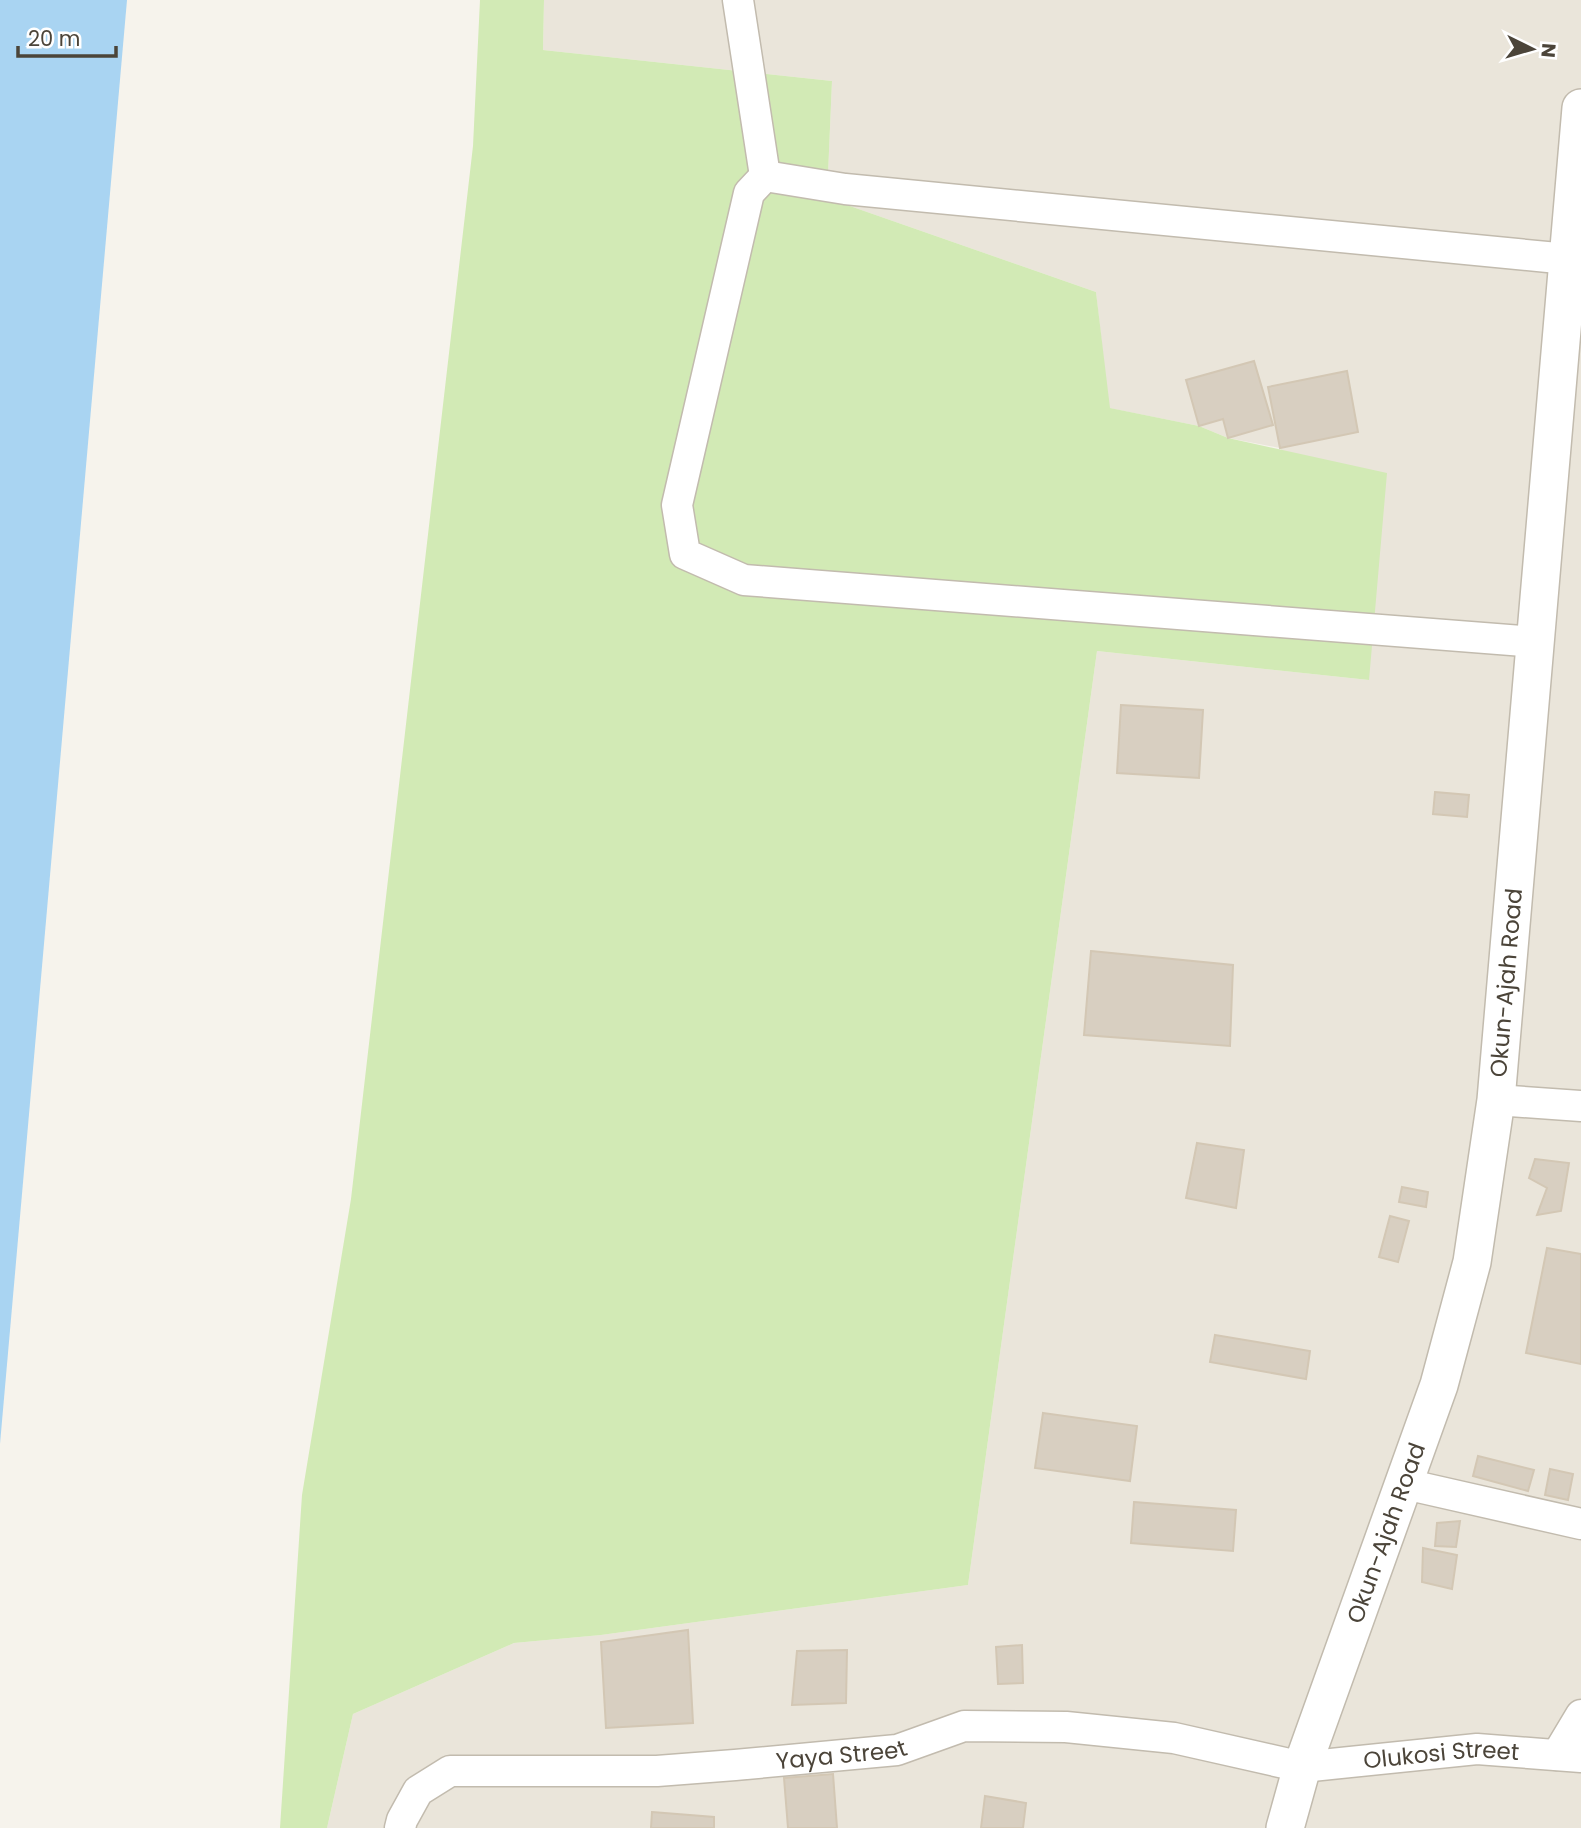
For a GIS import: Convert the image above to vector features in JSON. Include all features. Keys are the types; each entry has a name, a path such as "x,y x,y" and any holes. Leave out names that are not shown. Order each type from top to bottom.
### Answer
{"street":[{"path":"738,0 765,176"},
{"name":"Okun-Ajah Road","path":"1285,1828 1303,1767 1439,1385 1472,1262 1496,1100 1536,642 1569,390 1568,258 1581,108"},
{"path":"765,176 845,189 1568,258"},
{"path":"765,176 749,193 677,505 685,554 744,580 1536,642"},
{"path":"1496,1100 1581,1106"},
{"path":"1405,1484 1581,1524"},
{"path":"1569,1756 1581,1715"},
{"name":"Yaya Street","path":"401,1828 401,1820 418,1791 450,1771 657,1771 735,1765 897,1750 964,1726 1066,1727 1174,1738 1303,1767"},
{"name":"Olukosi Street","path":"1303,1767 1476,1749 1569,1756"}],"shaded area":[{"path":"544,0 1581,0 1581,1828 327,1828 353,1714 514,1643 601,1635 968,1585 1097,651 1369,680 1280,448 1228,438 1199,426 1109,408 1096,292 827,198 832,81 543,50"}],"green space":[{"path":"480,0 544,0 543,50 832,81 827,198 1096,292 1110,408 1199,426 1228,438 1387,473 1369,680 1097,651 968,1585 601,1635 514,1643 353,1714 327,1828 280,1828 302,1495 351,1199 473,146"}],"water":[{"path":"0,0 127,0 0,1444"}],"building":[{"path":"1254,361 1273,425 1228,438 1223,419 1199,426 1186,380"},
{"path":"1347,371 1358,432 1280,448 1268,387"},
{"path":"1121,705 1203,710 1199,778 1117,773"},
{"path":"1435,792 1469,795 1467,817 1433,814"},
{"path":"1091,951 1233,965 1230,1046 1084,1035"},
{"path":"1197,1143 1244,1150 1236,1208 1186,1198"},
{"path":"1535,1159 1569,1163 1561,1211 1537,1215 1547,1188 1529,1178"},
{"path":"1402,1187 1428,1192 1426,1207 1399,1202"},
{"path":"1390,1216 1409,1221 1398,1262 1379,1257"},
{"path":"1547,1248 1581,1254 1581,1364 1526,1353"},
{"path":"1215,1335 1310,1351 1306,1379 1210,1362"},
{"path":"1043,1413 1137,1426 1130,1481 1035,1468"},
{"path":"1478,1456 1534,1470 1528,1491 1473,1476"},
{"path":"1550,1469 1573,1474 1568,1500 1545,1495"},
{"path":"1134,1502 1236,1510 1233,1551 1131,1543"},
{"path":"1460,1521 1456,1547 1435,1546 1437,1523"},
{"path":"1423,1548 1457,1555 1452,1589 1422,1582"},
{"path":"688,1630 693,1723 606,1728 601,1642"},
{"path":"1022,1645 1023,1683 998,1684 996,1647"},
{"path":"847,1650 846,1703 792,1705 797,1651"},
{"path":"833,1774 837,1828 788,1828 784,1778"},
{"path":"985,1796 1026,1803 1023,1828 981,1828"},
{"path":"652,1812 714,1817 714,1828 651,1828"}]}
